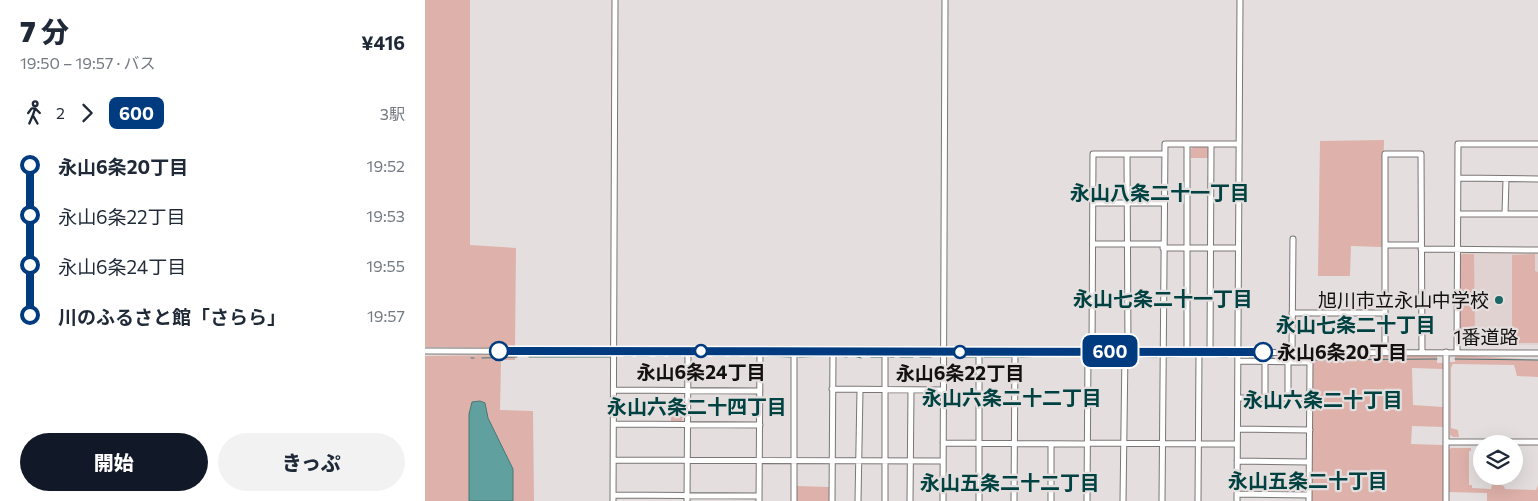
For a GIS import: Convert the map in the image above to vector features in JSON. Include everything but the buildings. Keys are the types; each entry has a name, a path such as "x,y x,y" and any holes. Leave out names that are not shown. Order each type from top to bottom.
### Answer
{"street":[{"path":"613,501 615,0"},
{"path":"943,501 945,0"},
{"path":"1237,501 1239,0"},
{"path":"1162,501 1163,154 1165,144 1239,144"},
{"path":"1187,144 1187,351"},
{"path":"1210,351 1211,144"},
{"path":"1457,352 1458,144 1538,144"},
{"path":"1087,501 1093,244 1093,154 1163,154"},
{"path":"1123,501 1127,154"},
{"path":"1385,352 1385,154 1421,154 1422,352"},
{"path":"1458,178 1538,179"},
{"path":"1505,214 1506,179"},
{"path":"1093,203 1163,203"},
{"path":"1458,214 1538,214"},
{"path":"1292,352 1293,238"},
{"path":"1093,244 1238,248"},
{"path":"1385,245 1458,250 1538,250"},
{"path":"1292,312 1385,313"},
{"name":"1番道路","path":"425,351 1538,352"},
{"path":"1014,501 1015,351"},
{"path":"1199,351 1199,501"},
{"path":"687,498 688,352"},
{"path":"613,495 759,498 760,352"},
{"path":"794,352 795,501"},
{"path":"832,501 833,352"},
{"path":"885,352 885,501"},
{"path":"979,352 979,501"},
{"path":"1446,352 1446,501"},
{"path":"1238,361 1310,362 1309,501"},
{"path":"1265,362 1265,398"},
{"path":"1288,362 1288,399"},
{"path":"832,389 943,390"},
{"path":"614,390 760,391"},
{"path":"859,501 860,390"},
{"path":"910,501 911,390"},
{"path":"1238,398 1310,398"},
{"path":"614,424 760,425"},
{"path":"1238,429 1310,430"},
{"path":"943,442 1237,444"},
{"path":"1446,442 1538,442"},
{"path":"1051,444 1051,501"},
{"path":"614,460 943,462"},
{"path":"1237,461 1309,462"},
{"path":"1237,494 1309,495"}],"shaded area":[{"path":"425,0 470,0 470,245 516,248 515,348 425,347"},
{"path":"1384,140 1382,247 1351,246 1350,276 1318,276 1320,141"},
{"path":"1194,146 1209,149 1209,158 1191,158 1191,149"},
{"name":"旭川市立永山中学校","path":"1462,253 1538,253 1538,345 1459,344 1459,256"},
{"path":"1462,254 1474,254 1475,336 1459,336 1460,256"},
{"path":"1535,254 1535,271 1538,272 1538,343 1512,343 1512,255"},
{"path":"515,355 515,360 501,360 500,410 533,411 534,501 425,501 425,356"},
{"path":"1455,355 1538,360 1538,377 1517,376 1514,365 1453,364 1451,368 1451,428 1458,430 1459,437 1453,437 1450,435 1450,362 1455,362"},
{"path":"1311,356 1437,356 1437,363 1443,363 1443,369 1412,368 1413,405 1443,407 1443,427 1412,426 1411,444 1443,445 1443,501 1310,501"},
{"path":"670,408 684,408 682,422 671,422"},
{"path":"1451,448 1471,448 1471,451 1469,451 1469,485 1472,485 1472,488 1491,489 1492,485 1501,485 1505,489 1536,490 1538,485 1538,501 1487,501 1487,493 1448,492 1449,450"},
{"path":"797,486 829,487 829,501 797,501"}],"water":[{"path":"480,401 485,403 488,418 513,469 513,501 469,501 469,414 472,402"}],"waterway":[{"path":"1020,357 1077,355 1083,357"},
{"path":"624,356 632,356"},
{"path":"637,356 649,356"},
{"path":"656,356 664,356"},
{"path":"669,356 681,356"},
{"path":"694,356 699,356"},
{"path":"713,356 725,356"},
{"path":"730,356 740,356"},
{"path":"745,356 753,356"},
{"path":"767,356 791,357"},
{"path":"799,357 828,356"},
{"path":"838,356 847,357"},
{"path":"854,356 861,358"},
{"path":"1091,357 1121,356"},
{"path":"1128,356 1157,357"},
{"path":"1167,357 1195,356"},
{"path":"1203,356 1227,357"},
{"path":"482,358 517,357"},
{"path":"529,357 610,357"},
{"path":"871,357 882,357"},
{"path":"900,357 913,357"},
{"path":"920,357 931,357"},
{"path":"962,357 976,357"},
{"path":"984,357 1011,357"},
{"path":"1249,357 1273,357"},
{"path":"1280,357 1311,358"},
{"path":"1314,360 1437,359"},
{"path":"1455,359 1538,360"}],"bus line":[{"name":"600","path":"499,351 1263,352"}],"place":[{"name":"旭川市立永山中学校","path":"1499,300"},
{"name":"永山6条24丁目","path":"701,351"},
{"name":"永山6条22丁目","path":"960,352"},
{"name":"永山6条20丁目","path":"1263,352"}],"district":[{"name":"永山八条二十一丁目","path":"1160,193"},
{"name":"永山七条二十一丁目","path":"1163,299"},
{"name":"永山七条二十丁目","path":"1356,325"},
{"name":"永山六条二十二丁目","path":"1012,398"},
{"name":"永山六条二十丁目","path":"1323,400"},
{"name":"永山六条二十四丁目","path":"697,407"},
{"name":"永山五条二十丁目","path":"1308,481"},
{"name":"永山五条二十二丁目","path":"1010,483"}]}
